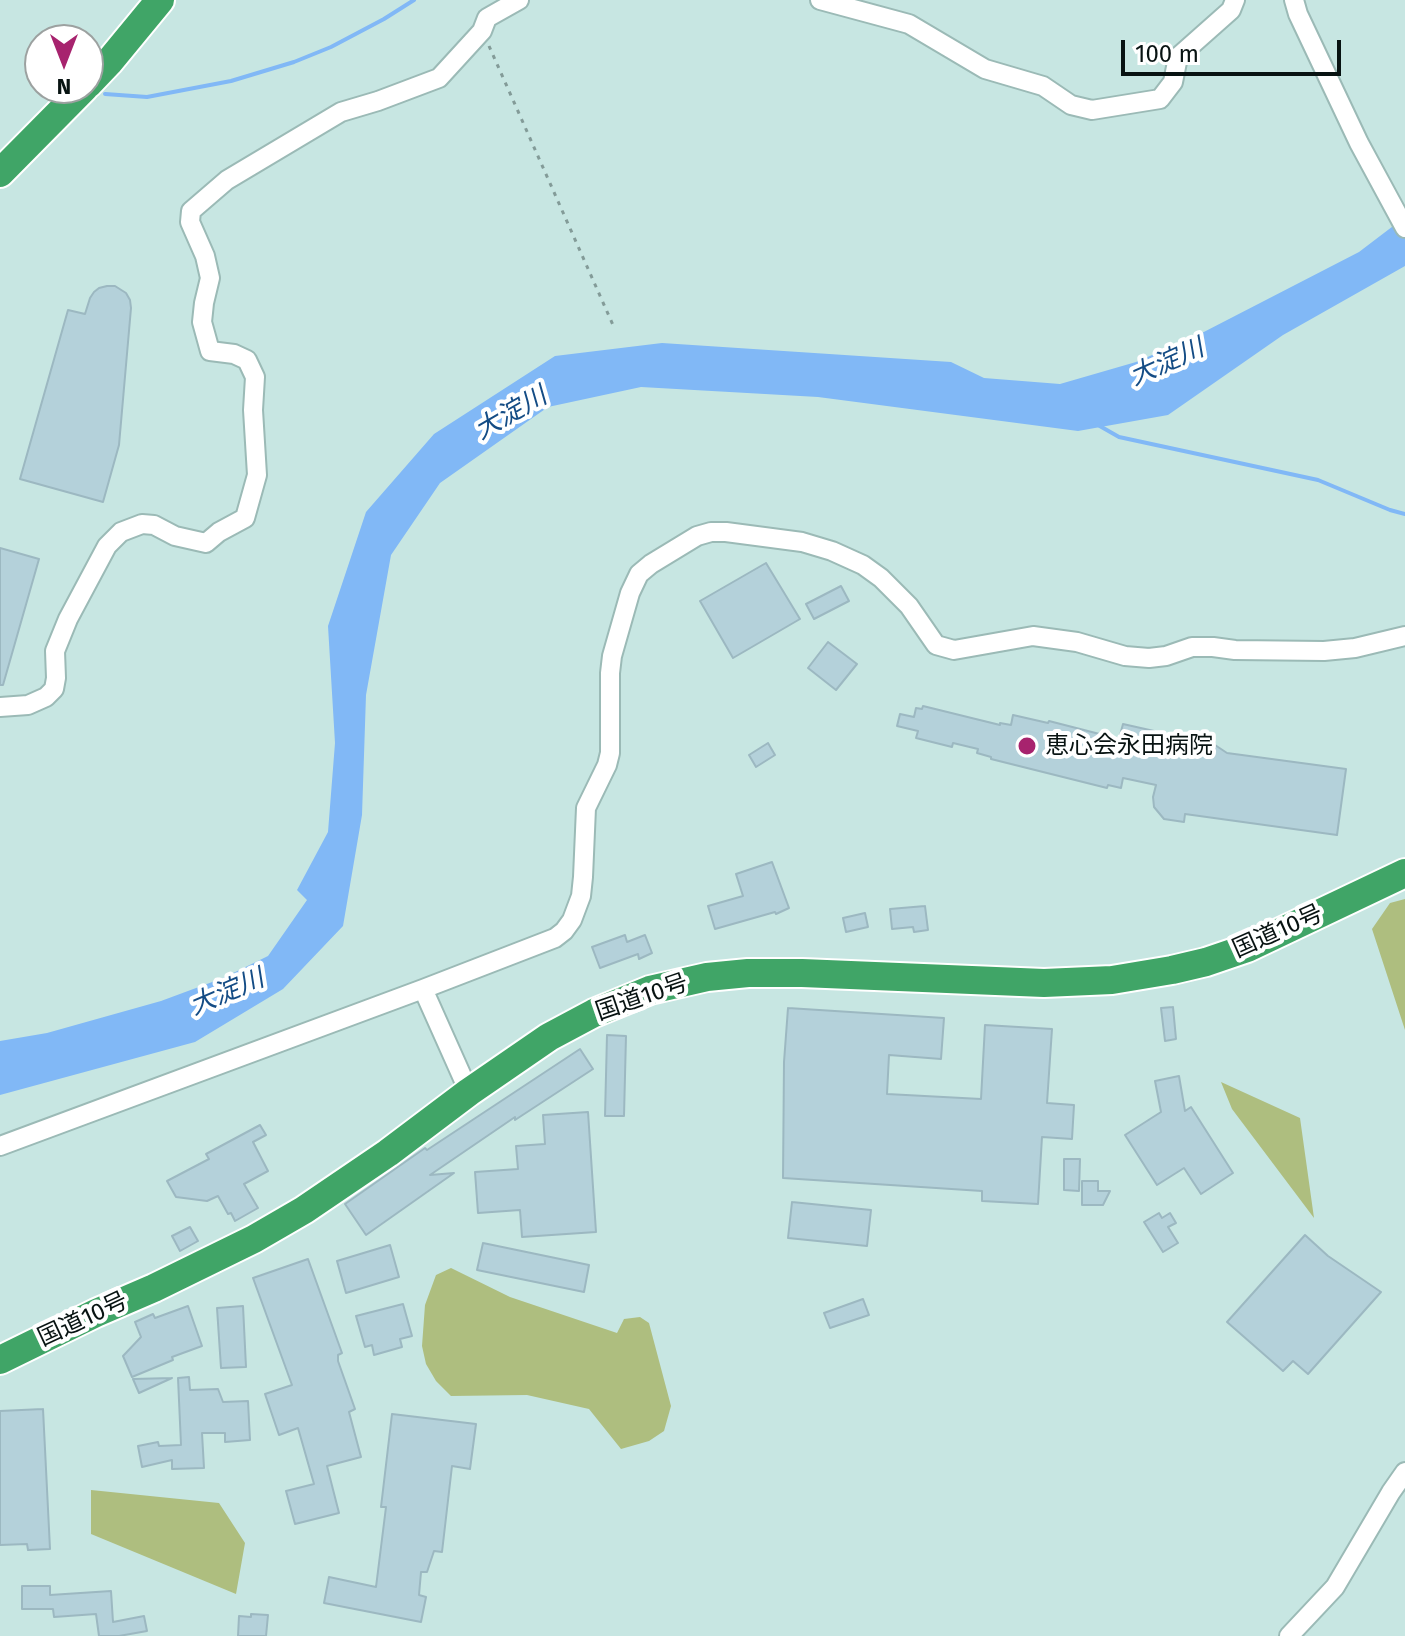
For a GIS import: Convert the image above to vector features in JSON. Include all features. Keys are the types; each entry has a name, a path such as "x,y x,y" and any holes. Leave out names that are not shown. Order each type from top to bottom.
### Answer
{"highway":[{"path":"104,67 160,0"},
{"path":"0,173 68,104"},
{"name":"国道10号","path":"0,1360 254,1239 304,1210 376,1161 549,1037 594,1013 650,990 707,977 748,973 1044,983 1112,980 1184,968 1247,948 1405,873"}],"street":[{"path":"0,707 28,705 46,697 54,689 55,651 68,619 107,546 121,532 142,524 154,525 175,536 206,543 245,518 257,475 253,410 255,377 247,360 234,354 210,351 202,322 210,278 205,256 190,222 191,211 227,180 341,112 439,78 482,31 487,18 519,0"},
{"path":"820,0 909,24 985,69 1043,86 1071,105 1092,110 1160,99 1173,82 1178,57 1231,10 1235,0"},
{"path":"1294,0 1359,143 1405,228"},
{"path":"0,1146 423,989 555,938 564,931 581,896 586,808 610,753 612,656 630,593 639,574 697,536 726,532 802,542 832,551 863,565 881,578 909,606 936,645 954,650 1033,636 1077,642 1125,656 1149,658 1192,647 1324,651 1355,648 1405,636"},
{"path":"423,989 469,1092"},
{"path":"1289,1636 1335,1587 1405,1472"}],"path":[{"path":"482,31 613,325"}],"green space":[{"path":"1405,899 1405,1030 1372,929 1390,903"},
{"path":"1221,1082 1300,1118 1314,1218 1232,1109"},
{"path":"451,1268 510,1297 617,1333 624,1319 640,1317 649,1323 671,1406 664,1431 649,1441 621,1449 589,1409 527,1395 451,1396 436,1381 426,1364 422,1346 425,1305 436,1275"},
{"path":"91,1490 219,1503 245,1543 236,1594 91,1534"}],"water":[{"name":"大淀川","path":"1405,217 1405,266 1283,335 1168,415 1078,431 818,397 641,387 548,407 440,483 391,555 366,695 362,815 343,926 283,989 195,1042 0,1095 0,1041 47,1033 161,1001 223,978 268,956 307,900 297,890 328,832 335,743 328,626 366,512 434,434 555,356 662,343 951,362 984,378 1060,384 1136,362 1198,335 1359,252"}],"building":[{"path":"115,286 126,293 131,308 119,445 103,502 20,479 68,310 85,314 94,292"},
{"path":"0,548 39,559 3,685 0,685"},
{"path":"766,563 800,619 733,658 700,601"},
{"path":"841,586 849,601 814,619 806,604"},
{"path":"828,642 857,664 836,690 808,668"},
{"path":"923,706 1000,725 1011,725 1013,715 1049,721 1119,739 1123,724 1154,731 1150,749 1200,741 1215,745 1227,753 1346,769 1337,835 1185,814 1184,822 1164,819 1154,807 1156,785 1123,778 1121,788 1108,785 1107,788 991,759 977,753 978,749 953,743 952,747 916,738 918,731 897,726 900,714 914,717 916,708 922,709"},
{"path":"768,743 775,755 756,767 749,755"},
{"path":"772,862 789,908 715,929 708,906 743,896 736,874"},
{"path":"925,906 928,930 914,932 913,927 892,929 890,909"},
{"path":"865,913 868,927 846,932 843,918"},
{"path":"625,935 627,942 645,935 652,953 639,959 638,954 600,968 592,947"},
{"path":"1173,1007 1176,1039 1165,1041 1161,1008"},
{"path":"788,1008 944,1018 941,1059 889,1055 887,1094 981,1099 985,1025 1052,1029 1047,1103 1074,1105 1072,1139 1042,1137 1038,1204 982,1201 982,1191 783,1178 784,1062"},
{"path":"607,1035 626,1036 624,1116 605,1116"},
{"path":"580,1049 593,1069 430,1175 454,1173 366,1235 345,1204 425,1148 427,1150"},
{"path":"1179,1076 1185,1111 1191,1107 1233,1173 1201,1194 1184,1168 1157,1185 1125,1135 1161,1112 1155,1081"},
{"path":"588,1112 596,1232 522,1237 520,1210 478,1213 475,1172 518,1169 516,1146 545,1144 543,1115"},
{"path":"260,1125 266,1135 253,1142 268,1171 244,1184 258,1208 235,1221 218,1196 207,1201 176,1197 167,1181 209,1159 206,1154"},
{"path":"1064,1159 1080,1159 1079,1191 1064,1190"},
{"path":"1082,1181 1098,1181 1098,1191 1110,1191 1103,1205 1082,1205"},
{"path":"792,1202 871,1210 867,1246 788,1238"},
{"path":"1159,1213 1162,1218 1170,1213 1176,1223 1168,1227 1178,1243 1163,1252 1144,1222"},
{"path":"190,1227 198,1241 180,1251 172,1236"},
{"path":"1305,1235 1328,1256 1381,1292 1308,1374 1293,1361 1283,1371 1227,1322"},
{"path":"483,1243 589,1265 584,1292 477,1270"},
{"path":"390,1245 399,1277 346,1293 337,1261"},
{"path":"308,1259 342,1353 338,1355 338,1361 355,1409 349,1412 361,1457 327,1466 339,1513 295,1524 286,1491 314,1484 298,1428 279,1435 265,1394 292,1385 253,1278"},
{"path":"863,1299 869,1315 830,1328 824,1313"},
{"path":"403,1304 412,1336 400,1339 402,1347 374,1355 372,1345 365,1347 356,1316"},
{"path":"188,1306 202,1346 132,1377 123,1356 141,1337 135,1322 153,1314 155,1318"},
{"path":"243,1306 246,1367 221,1368 217,1308"},
{"path":"189,1377 190,1390 218,1389 223,1402 248,1401 250,1440 225,1442 225,1433 202,1433 204,1468 172,1469 172,1460 142,1467 138,1446 158,1442 159,1446 181,1445 178,1378"},
{"path":"172,1378 139,1393 133,1379"},
{"path":"43,1409 50,1549 28,1550 27,1544 0,1545 0,1411"},
{"path":"392,1414 476,1424 470,1469 452,1466 442,1552 434,1551 427,1572 421,1572 419,1595 426,1597 421,1622 324,1603 329,1577 376,1587 386,1507 381,1507"},
{"path":"22,1586 50,1586 50,1595 111,1591 113,1622 144,1616 147,1631 99,1636 96,1614 54,1617 53,1609 22,1609"},
{"path":"251,1614 268,1615 266,1636 238,1636 239,1616 251,1617"}],"waterway":[{"path":"105,94 147,97 231,81 294,62 331,47 414,0"},
{"path":"1098,425 1119,437 1318,480 1405,514"}],"place":[{"name":"恵心会永田病院","path":"1027,746"}]}
